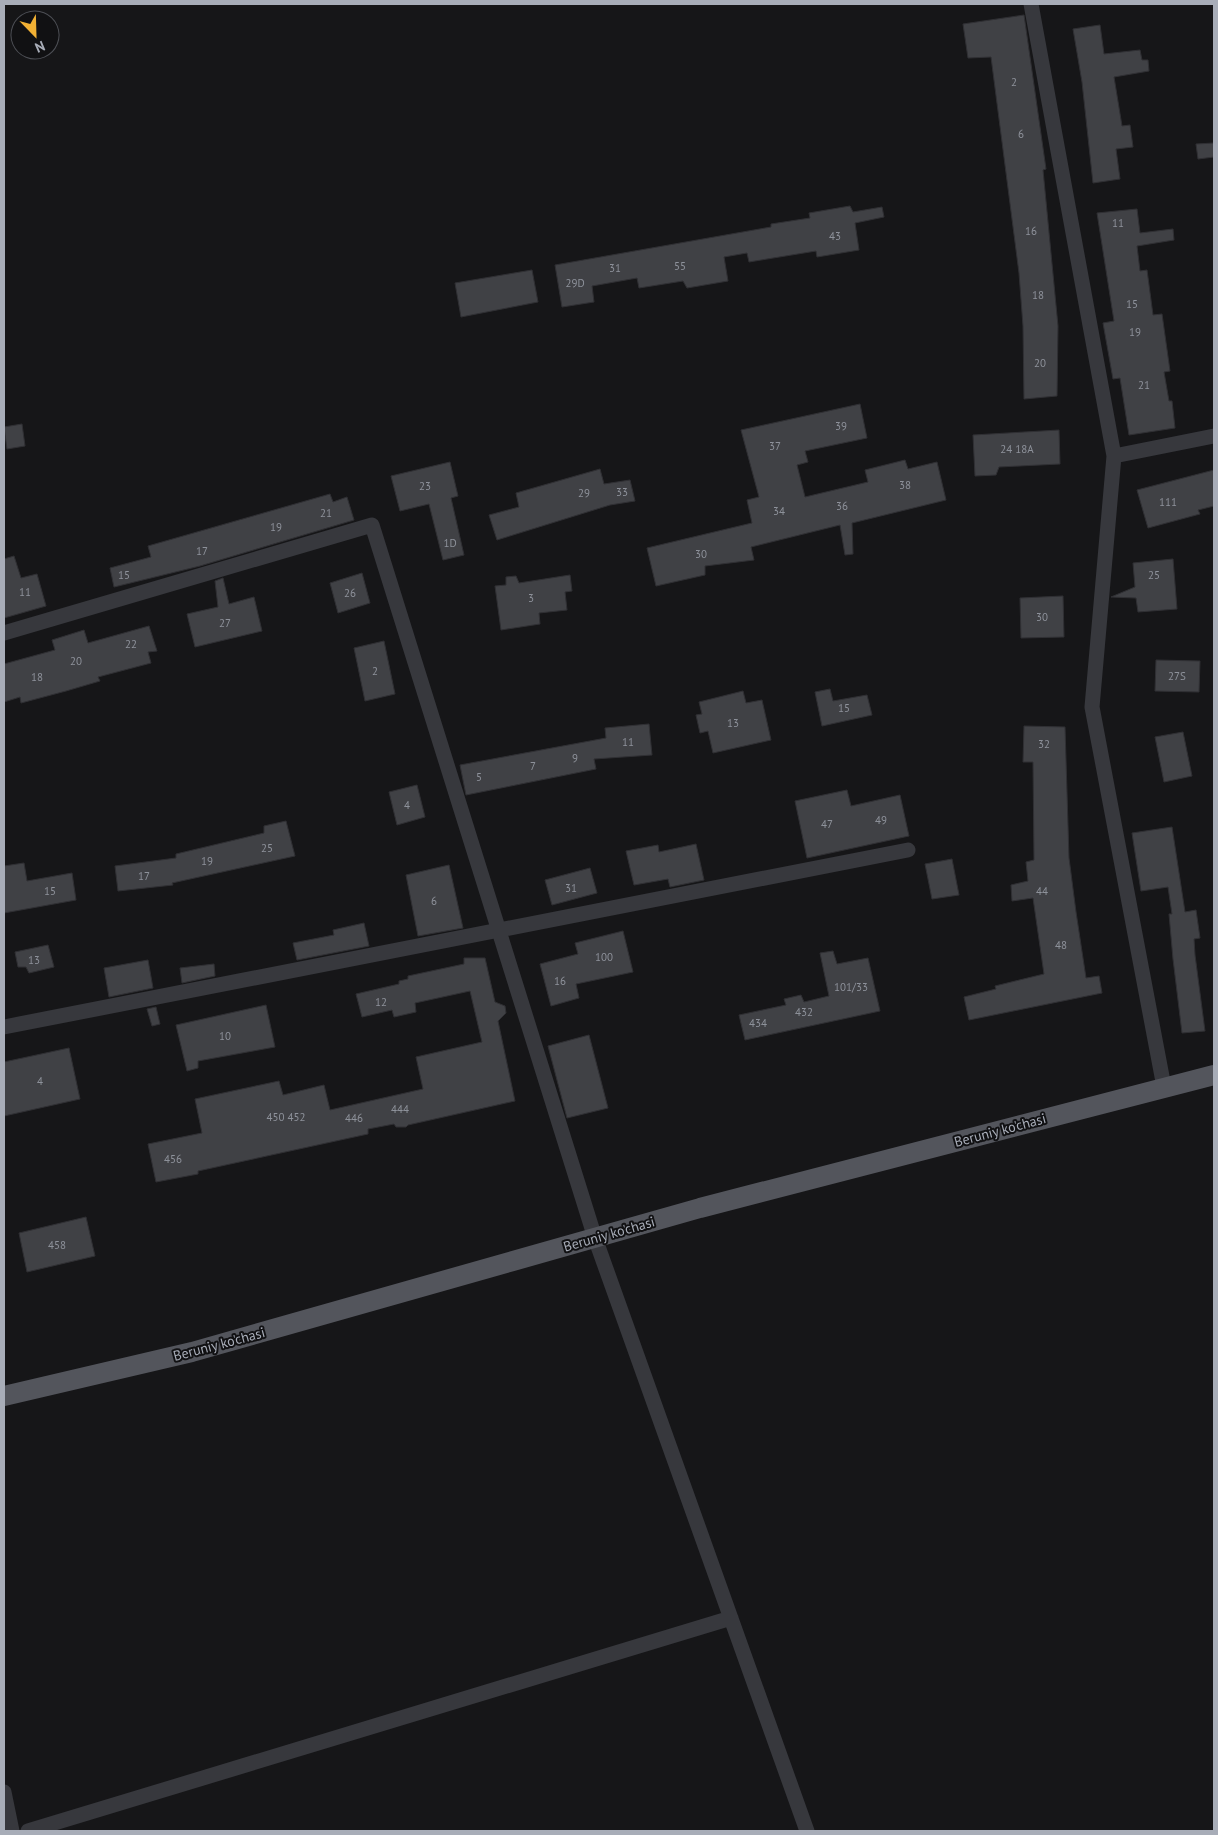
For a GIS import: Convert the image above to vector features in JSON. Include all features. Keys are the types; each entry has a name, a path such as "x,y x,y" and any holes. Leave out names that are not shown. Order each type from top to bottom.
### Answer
{"main road":[{"name":"Beruniy ko'chasi","path":"4,1396 192,1352 700,1208 1214,1075"}],"street":[{"path":"1031,4 1114,456 1092,706 1164,1087"},
{"path":"1114,456 1214,436"},
{"path":"4,632 372,525 595,1238 807,1831"},
{"path":"4,1027 908,850"},
{"path":"28,1831 731,1618"},
{"path":"4,1792 12,1831"}],"building":[{"path":"1024,15 1046,169 1043,170 1058,326 1057,396 1024,399 1023,326 1019,273 991,57 968,58 963,24"},
{"path":"1100,25 1104,54 1140,50 1142,60 1148,60 1149,71 1114,77 1122,126 1130,125 1133,147 1116,149 1120,179 1093,183 1082,82 1073,29"},
{"path":"1214,143 1214,157 1198,159 1196,144"},
{"path":"850,206 853,212 882,207 884,217 855,223 859,250 817,257 816,251 749,262 747,253 724,257 728,281 687,288 683,281 639,288 637,278 592,286 594,302 562,307 555,265 771,227 771,224 810,218 809,213"},
{"path":"1137,209 1140,233 1173,229 1174,240 1137,246 1140,271 1147,270 1153,315 1162,314 1170,371 1164,372 1169,401 1172,401 1175,428 1129,435 1120,378 1113,379 1103,323 1114,321 1097,213"},
{"path":"532,270 538,302 461,317 455,283"},
{"path":"860,404 867,438 805,451 808,462 797,465 805,497 868,482 865,470 905,460 908,469 937,462 946,500 852,523 853,554 845,555 840,525 751,547 754,560 705,566 705,575 656,586 647,548 752,523 747,500 759,497 741,430"},
{"path":"22,424 25,446 7,449 4,427"},
{"path":"1059,430 1060,464 999,467 996,475 975,476 973,435"},
{"path":"450,462 458,496 451,498 464,555 443,560 429,504 400,511 391,476"},
{"path":"600,469 604,484 630,480 635,501 610,505 497,540 489,515 519,507 516,493"},
{"path":"1214,470 1214,506 1198,510 1200,514 1148,528 1137,490"},
{"path":"330,494 333,502 347,497 354,520 200,566 114,587 110,568 151,557 148,546"},
{"path":"14,556 21,578 37,574 46,606 4,618 4,559"},
{"path":"1173,559 1177,609 1138,612 1136,598 1111,597 1135,587 1133,563"},
{"path":"362,573 370,603 338,613 330,583"},
{"path":"570,575 572,591 565,592 567,610 539,613 540,624 501,630 495,586 506,585 506,577 516,576 519,583"},
{"path":"223,578 229,604 254,597 262,631 195,647 187,614 218,607 215,581"},
{"path":"1063,596 1064,637 1021,638 1020,598"},
{"path":"149,626 157,651 148,652 151,663 98,677 100,681 21,703 20,697 4,702 4,664 55,650 52,640 84,630 88,643"},
{"path":"384,641 395,694 365,701 354,648"},
{"path":"1156,660 1200,661 1199,692 1155,691"},
{"path":"830,689 833,701 867,695 872,715 822,726 815,692"},
{"path":"743,691 746,703 762,700 771,740 713,753 708,731 700,733 696,715 702,714 699,702"},
{"path":"649,724 652,755 594,759 596,769 466,795 460,765 606,738 605,728"},
{"path":"1024,726 1065,727 1069,858 1076,912 1086,978 1099,976 1102,993 969,1020 964,997 996,989 995,986 1044,974 1033,898 1012,901 1011,885 1028,881 1026,862 1034,860 1033,762 1023,762"},
{"path":"1183,732 1192,776 1164,782 1155,737"},
{"path":"417,785 425,817 397,825 389,792"},
{"path":"847,790 851,806 900,795 909,836 807,858 795,801"},
{"path":"286,821 295,856 172,883 173,885 118,891 115,866 176,858 176,854 264,833 264,826"},
{"path":"1172,827 1185,912 1196,910 1200,938 1194,939 1195,955 1205,1031 1182,1033 1173,959 1169,914 1172,914 1168,887 1141,891 1132,833"},
{"path":"696,844 704,880 670,887 668,879 634,885 626,851 658,845 659,852"},
{"path":"952,859 959,895 932,899 925,864"},
{"path":"24,863 27,881 72,873 76,900 4,913 4,866"},
{"path":"449,865 463,928 418,936 406,875"},
{"path":"590,868 597,893 552,905 545,880"},
{"path":"364,923 369,946 297,960 293,943 334,935 333,930"},
{"path":"623,931 633,972 576,984 579,998 551,1006 540,964 578,954 575,943"},
{"path":"48,945 54,967 29,973 26,967 18,967 15,952"},
{"path":"833,951 837,964 868,958 880,1011 745,1040 739,1015 786,1005 784,999 801,995 804,1002 829,996 820,953"},
{"path":"464,958 485,958 495,1002 505,1006 506,1013 498,1021 515,1101 406,1127 396,1127 394,1124 368,1129 368,1134 156,1182 148,1144 202,1133 195,1099 279,1081 283,1095 324,1085 330,1110 423,1089 416,1057 482,1042 470,991 415,1003 416,1012 394,1017 392,1010 362,1017 356,994 399,984 399,981 408,979 408,976 464,964"},
{"path":"148,960 153,988 109,997 104,968"},
{"path":"214,964 215,976 182,983 180,968"},
{"path":"266,1005 275,1047 198,1061 198,1068 187,1071 176,1025"},
{"path":"156,1007 160,1024 152,1026 147,1009"},
{"path":"589,1035 608,1108 567,1118 548,1046"},
{"path":"69,1048 80,1099 4,1116 4,1062"},
{"path":"86,1217 95,1256 27,1272 19,1233"}]}
